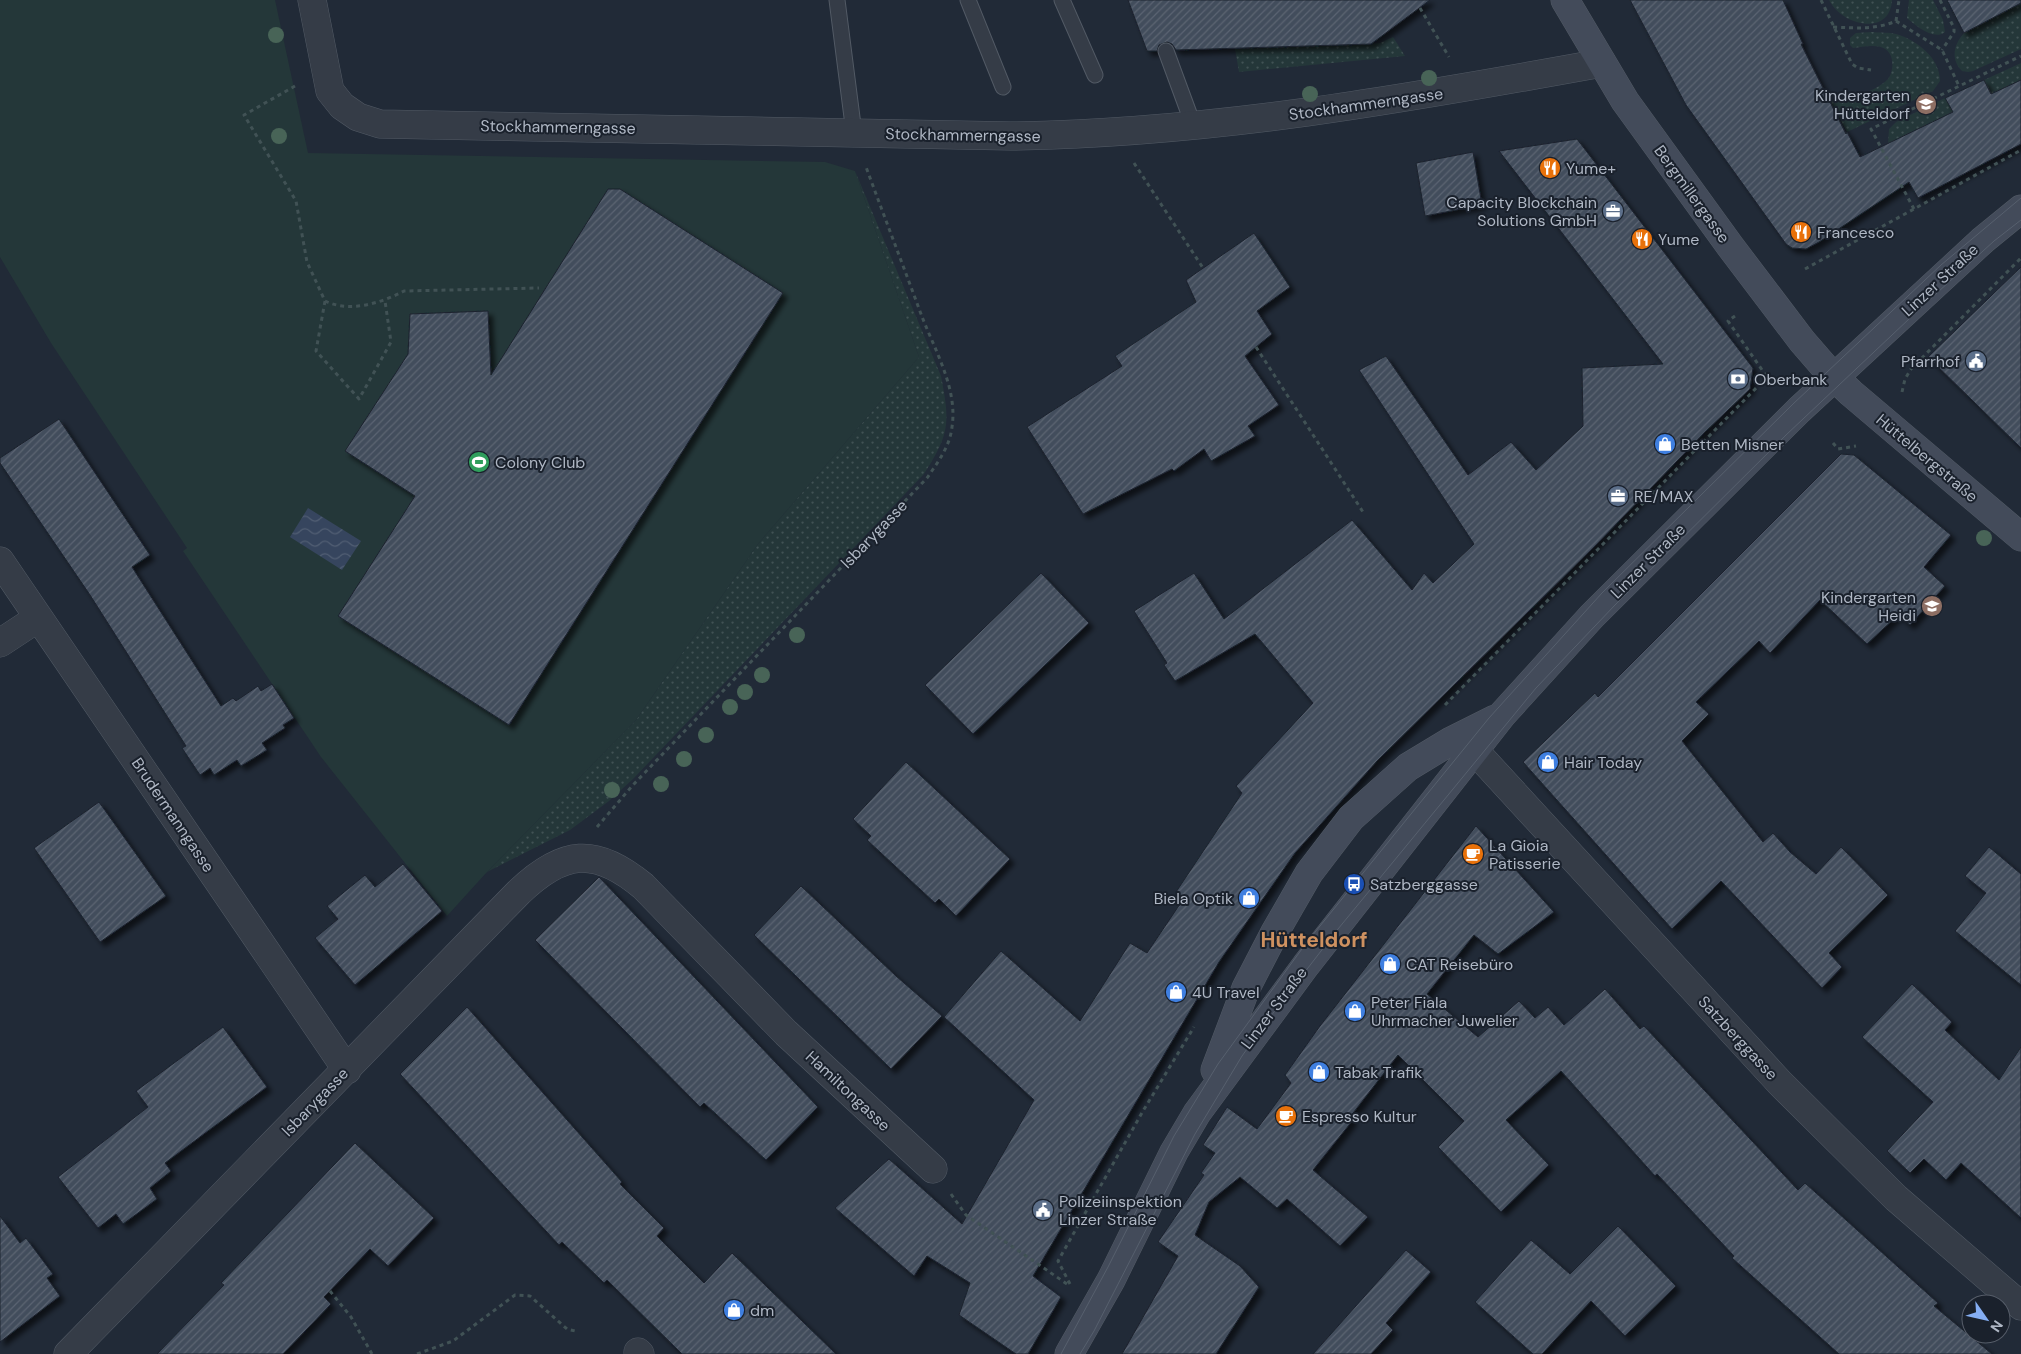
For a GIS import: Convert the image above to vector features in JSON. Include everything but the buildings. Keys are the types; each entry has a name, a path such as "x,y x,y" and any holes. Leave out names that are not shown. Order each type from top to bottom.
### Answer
{"main road":[{"name":"Bergmillergasse","path":"1565,0 1602,64 1677,174 1765,294 1802,341 1834,377"},
{"name":"Linzer Straße","path":"1197,1113 1306,965 1502,715 1592,616 1834,377 1983,240 2021,209"},
{"name":"Hüttelbergstraße","path":"1834,377 1864,405 2021,537"},
{"name":"Linzer Straße","path":"1069,1354 1098,1305 1160,1178 1197,1113 1218,1064 1246,988 1309,872 1351,818 1408,767 1450,740 1502,715"}],"street":[{"path":"312,0 330,91"},
{"name":"Stockhammerngasse","path":"330,91 342,106 358,117 380,124 1011,136 1114,133 1194,127 1358,106 1602,64"},
{"name":"Brudermanngasse","path":"0,560 346,1070"},
{"path":"0,643 38,618"},
{"name":"Satzberggasse","path":"1475,751 1780,1083 1896,1198 2021,1306"},
{"name":"Isbarygasse","path":"68,1354 518,892 542,872 569,859 589,858 609,862"},
{"name":"Hamiltongasse","path":"609,862 626,872 643,886 786,1033 933,1169"}],"lane":[{"path":"837,0 854,133"},
{"path":"968,0 1003,87"},
{"path":"1062,0 1095,75"},
{"path":"1166,51 1194,127"}],"path":[{"path":"1821,0 1852,64 1858,68 1871,70"},
{"path":"1896,21 1899,0"},
{"path":"1940,0 1954,28 1954,32 1942,50"},
{"path":"1420,8 1468,88"},
{"path":"1833,27 1865,29 1883,26 1896,21"},
{"path":"1896,21 1942,50 1959,86"},
{"path":"1914,209 1871,129 2021,56"},
{"path":"330,91 293,85 244,115 296,201 307,262 325,302 316,351 359,399 391,342 385,301"},
{"name":"Isbarygasse","path":"569,859 633,785 928,478 947,447 953,426 953,408 947,378 927,330 854,133"},
{"path":"1114,133 1203,268"},
{"path":"1805,269 2021,150"},
{"path":"1904,391 1905,379 1911,369 2021,258"},
{"path":"325,302 337,307 362,305 385,301 404,291 539,288"},
{"path":"1445,706 1768,378 1728,321 1735,316"},
{"path":"1256,347 1363,512"},
{"path":"1833,443 1838,449 1856,446"},
{"path":"933,1169 966,1214 1098,1305"},
{"path":"330,1291 351,1317 372,1354"},
{"path":"417,1354 453,1341 515,1295 530,1296 568,1330 575,1331"}],"shaded area":[{"name":"Colony Club","path":"0,0 275,0 308,153 825,162 855,171 919,357 758,544 636,720 487,872 447,916 321,757 183,551 187,548 51,343 0,257"},
{"path":"1829,0 1892,0 1889,12 1883,19 1875,23 1865,24 1844,16 1835,9"},
{"path":"1909,0 1933,0 1943,20 1945,32 1936,35 1931,34 1907,18"},
{"path":"1947,0 2021,0 2021,49 1973,71 1962,71 1956,62 1955,52 1958,42 1964,33"},
{"path":"1856,33 1896,34 1919,45 1932,58 1939,73 1940,81 1933,91 1847,132 1830,101 1860,94 1875,88 1888,79 1891,72 1892,60 1887,50 1877,46 1853,48 1850,45 1850,38"},
{"path":"1393,37 1405,56 1239,72 1235,49 1371,44 1380,43"},
{"path":"2021,63 2021,80 1991,94 1984,80"},
{"path":"1945,98 1953,112 1888,144 1889,129 1896,122"},
{"path":"855,171 941,376 946,405 946,427 933,460 924,474 633,779 609,801 570,830 487,872 636,720 758,544 919,357"}],"water":[{"path":"308,508 361,541 342,570 290,537"}],"tram line":[{"path":"1061,1354 1108,1267 1174,1136 1218,1064 1307,942 1489,718 1602,593 1793,404 1941,265 2021,198"},
{"path":"1080,1354 1094,1331 1195,1134 1242,1056 1338,929 1536,688 1615,605 1786,435 1927,302 1994,241 2021,220"}],"place":[{"name":"Kindergarten Hütteldorf","path":"1926,104"},
{"name":"Yume+","path":"1550,168"},
{"name":"Capacity Blockchain Solutions GmbH","path":"1613,211"},
{"name":"Francesco","path":"1801,232"},
{"name":"Yume","path":"1642,239"},
{"name":"Pfarrhof","path":"1976,361"},
{"name":"Oberbank","path":"1738,379"},
{"name":"Betten Misner","path":"1665,444"},
{"name":"Colony Club","path":"479,462"},
{"name":"RE/MAX","path":"1618,496"},
{"name":"Kindergarten Heidi","path":"1932,606"},
{"name":"Hair Today","path":"1548,762"},
{"name":"La Gioia Patisserie","path":"1473,854"},
{"name":"Satzberggasse","path":"1354,884"},
{"name":"Biela Optik","path":"1249,898"},
{"name":"CAT Reisebüro","path":"1390,964"},
{"name":"4U Travel","path":"1176,992"},
{"name":"Peter Fiala Uhrmacher Juwelier","path":"1355,1011"},
{"name":"Tabak Trafik","path":"1319,1072"},
{"name":"Espresso Kultur","path":"1286,1116"},
{"name":"Polizeiinspektion Linzer Straße","path":"1043,1210"},
{"name":"dm","path":"734,1310"}],"district":[{"name":"Hütteldorf","path":"1314,940"}]}
